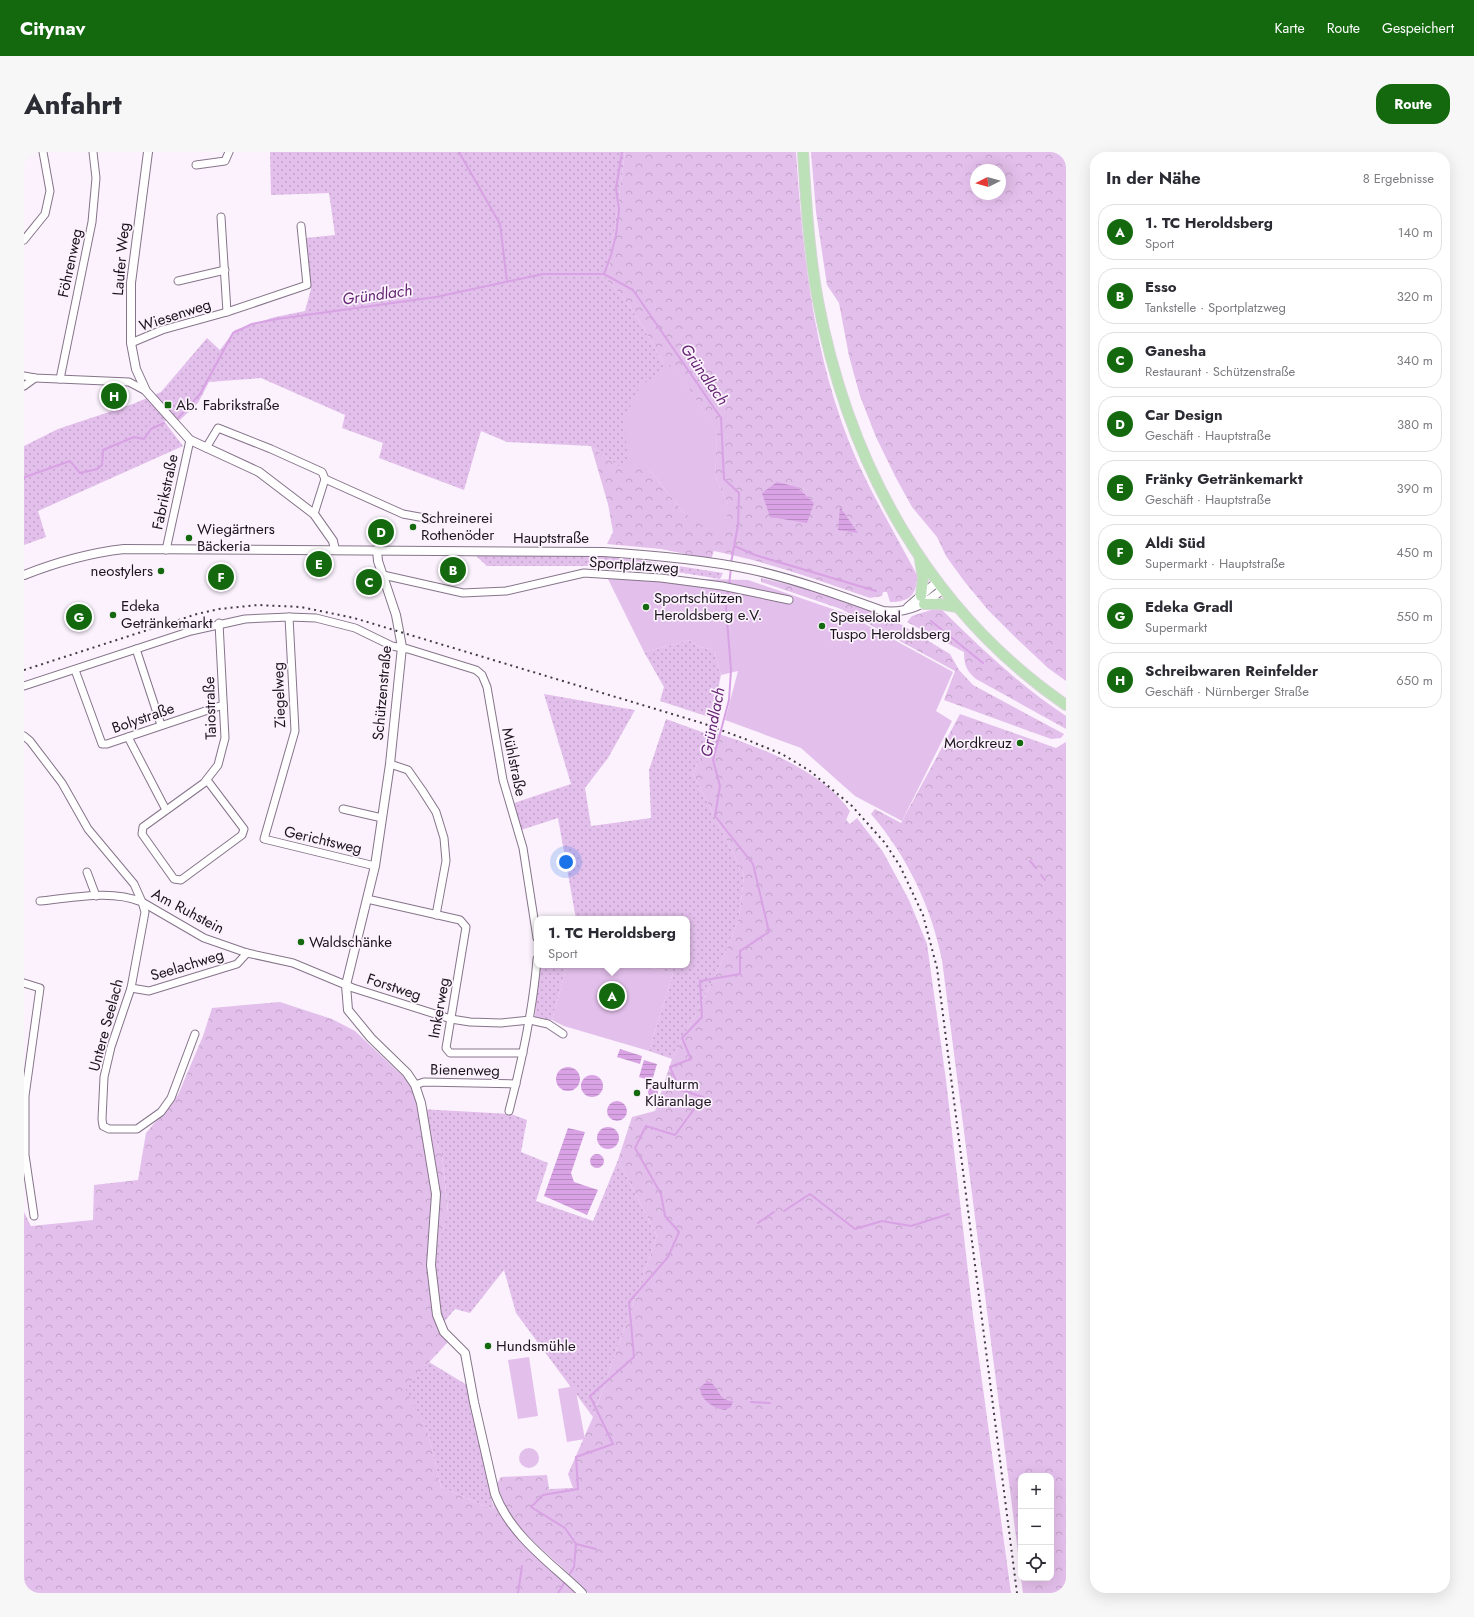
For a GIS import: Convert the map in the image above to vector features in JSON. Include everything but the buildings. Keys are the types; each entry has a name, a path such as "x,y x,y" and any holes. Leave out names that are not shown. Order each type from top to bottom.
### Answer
{"main road":[{"path":"803,152 811,250 818,301 844,405 861,451 885,499 906,536 917,554 956,607 1003,654 1066,705"},
{"path":"917,554 923,577 922,600 956,607"}],"street":[{"path":"24,240 45,214 50,191 43,152"},
{"name":"Föhrenweg","path":"60,379 92,222 96,178 93,152"},
{"name":"Laufer Weg","path":"148,152 131,283 131,343 136,369 146,391 190,440"},
{"path":"196,165 226,161 229,152"},
{"name":"Wiesenweg","path":"221,217 227,312"},
{"name":"Wiesenweg","path":"131,343 162,330 227,312 307,285 301,226"},
{"name":"Wiesenweg","path":"178,281 225,270"},
{"path":"129,382 136,369"},
{"path":"24,376 35,378 129,382 146,391"},
{"path":"24,386 35,378"},
{"path":"206,448 218,428 271,449 322,472 325,479 314,514"},
{"path":"190,440 259,472 314,514 334,541 335,550"},
{"name":"Fabrikstraße","path":"166,550 190,440"},
{"path":"325,479 403,514 430,519"},
{"name":"Hauptstraße","path":"24,575 59,561 98,552 124,549 603,552 662,556 749,569 796,581 883,610 894,612 906,610 941,585"},
{"name":"Schützenstraße","path":"377,550 378,561 396,615 402,647 390,764 375,866 346,986 348,1010 358,1023 407,1073 415,1085 421,1103 430,1155 436,1207 431,1265 438,1315 444,1332 465,1353 474,1402 495,1494 506,1517 524,1539 582,1593"},
{"name":"Sportplatzweg","path":"383,575 463,593 506,590 584,573 661,578 722,586 789,600"},
{"name":"Mühlstraße","path":"24,686 191,631 219,624 245,620 289,617 316,618 355,628 392,646 402,647 476,670 485,680 504,780 523,848 534,919"},
{"name":"Ziegelweg","path":"264,839 295,731 289,617"},
{"name":"Taiostraße","path":"207,780 244,829 242,835 181,880 174,878 142,834 143,827 207,780 218,765 224,747 219,624"},
{"path":"136,649 161,725"},
{"name":"Bolystraße","path":"75,670 102,744 107,744 223,705"},
{"name":"Am Ruhstein","path":"24,736 30,741 62,783 88,829 134,884 142,902 204,938 247,953 293,963 346,986"},
{"path":"128,737 166,810"},
{"path":"390,764 408,770 436,812 444,838 446,861 436,915"},
{"path":"343,809 382,818"},
{"name":"Gerichtsweg","path":"264,839 375,866"},
{"path":"87,872 96,896"},
{"path":"40,901 96,896 131,898 142,902"},
{"name":"Imkerweg","path":"367,899 460,920 466,927 446,1048 450,1053 523,1053"},
{"name":"Untere Seelach","path":"142,902 145,912 131,988 111,1047 104,1078 103,1126 109,1129 137,1129 160,1112 171,1098 195,1034"},
{"name":"Seelachweg","path":"131,988 149,991 237,964 247,953"},
{"path":"509,1111 530,1020 534,997 536,968"},
{"path":"24,983 40,988 25,1096 25,1154 34,1216"},
{"name":"Forstweg","path":"346,986 451,1019 470,1022 501,1023 530,1020"},
{"path":"530,1020 548,1024 563,1034"},
{"name":"Bienenweg","path":"415,1085 424,1082 516,1084"}],"green space":[{"path":"270,152 625,152 609,270 606,280 624,298 645,330 664,364 673,364 717,432 715,476 622,469 591,446 507,442 481,431 464,490 379,458 383,443 342,428 345,415 261,378 209,382 198,403 180,420 164,421 183,446 38,511 46,537 24,545 24,446 58,429 133,404 161,392 207,338 220,350 235,330 275,317 305,311 311,289 306,238 335,235 329,193 271,195"},
{"path":"625,152 796,152 805,254 815,321 822,354 848,440 876,499 917,575 916,588 907,599 903,601 890,602 887,592 883,592 882,596 870,598 773,566 714,551 711,559 661,549 607,544 613,532 608,504 591,446 622,469 628,462 651,472 684,513 728,505 715,476 717,432 673,364 664,364 645,330 624,298 606,280 609,269"},
{"path":"811,152 1066,152 1066,681 1048,668 988,610 946,556 937,537 912,507 876,437 860,396 849,356 839,303 827,285 816,212"},
{"path":"673,364 717,432 715,476 728,505 725,541 684,513 651,472 628,462 624,419 640,386"},
{"path":"475,555 607,557 640,560 723,573 720,579 683,573 602,566 487,566"},
{"path":"607,577 748,580 847,614 953,672 936,711 952,721 902,821 855,796 801,748 725,720 738,671 721,675 714,650 697,646 690,640 644,652"},
{"path":"761,578 808,589 879,613 892,619 950,654 959,670 973,685 1064,734 1061,738 1051,739 944,700 955,671 841,609 761,582"},
{"path":"931,610 942,610 1017,679 1066,716 1066,729 976,679 966,667 964,652 907,622 912,616"},
{"path":"690,640 697,646 714,650 721,675 712,718 660,701 664,687 644,652"},
{"path":"544,694 635,710 608,758 585,788 591,826 651,818 649,770 666,719 710,735 693,774 744,875 739,918 717,973 672,1059 649,1051 673,973 652,968 690,968 690,916 575,916 558,818 521,830 514,803 571,784"},
{"path":"960,714 1056,748 1066,742 1066,1593 1023,1593 1021,1581 1054,1581 1054,1473 1018,1473 1018,1553 942,960 931,920 916,882 896,847 871,814 875,809 901,823"},
{"path":"716,733 752,745 789,762 824,784 838,797 850,811 846,820 850,824 857,818 883,852 909,900 927,944 946,1080 973,1315 1011,1593 588,1593 523,1531 502,1502 496,1485 501,1477 547,1475 549,1489 573,1488 568,1474 593,1417 657,1236 618,1160 632,1117 655,1111 672,1059 717,973 739,918 744,875 693,774 710,735"},
{"path":"538,968 566,968 552,1020 535,1017"},
{"path":"566,968 652,968 673,973 649,1051 564,1026 552,1020"},
{"path":"280,1002 332,1019 355,1031 410,1083 420,1109 442,1155 448,1212 432,1264 437,1329 448,1342 405,1388 428,1432 441,1487 494,1510 492,1493 502,1518 515,1533 576,1593 24,1593 24,1212 31,1226 93,1220 94,1185 138,1180 146,1133 178,1095 203,1036 212,1008"},
{"path":"420,1109 511,1114 527,1120 521,1152 548,1163 536,1201 593,1221 618,1160 657,1236 593,1417 516,1313 504,1270 470,1313 455,1309 437,1330 432,1264 448,1211 442,1155"},
{"path":"529,1357 538,1416 518,1419 508,1360"},
{"path":"429,1362 467,1385 494,1510 441,1487 428,1432 404,1388"},
{"path":"575,1386 585,1439 567,1442 558,1389"},
{"path":"529,1448 536,1451 539,1458 536,1465 529,1468 522,1465 519,1458 522,1451"}],"shaded area":[{"path":"777,482 797,487 814,503 807,523 770,517 762,493"},
{"path":"840,507 858,533 838,530"},
{"path":"620,1049 642,1056 640,1064 617,1057"},
{"path":"644,1060 657,1064 652,1081 639,1077"},
{"path":"568,1067 577,1070 580,1079 577,1088 568,1091 559,1088 556,1079 559,1070"},
{"path":"592,1075 596,1076 602,1082 602,1090 596,1096 592,1097 588,1096 582,1090 581,1086 582,1082 588,1076"},
{"path":"651,1087 655,1087 657,1088 657,1096 651,1097 648,1094 648,1090"},
{"path":"617,1101 624,1104 627,1111 624,1118 617,1121 610,1118 607,1111 610,1104"},
{"path":"608,1127 616,1130 619,1138 616,1146 608,1149 600,1146 597,1138 600,1130"},
{"path":"568,1128 585,1132 571,1173 574,1182 598,1190 587,1215 544,1196"},
{"path":"597,1154 602,1156 604,1161 602,1166 597,1168 592,1166 590,1161 592,1156"},
{"path":"708,1381 715,1387 724,1399 733,1401 731,1407 725,1410 708,1403 702,1396 700,1387"}],"waterway":[{"path":"459,152 500,224 507,282"},
{"path":"604,274 616,235 619,210 616,188 622,152"},
{"name":"Gründlach","path":"179,417 200,394 233,333 252,324 277,319 436,297 543,274 604,274 633,290 721,418 724,479 739,493 738,525 731,563"},
{"name":"Gründlach","path":"24,479 25,477 70,461 80,473 97,469 102,465 103,450 134,437 144,439 151,429 164,423"},
{"path":"734,546 755,555 876,591"},
{"name":"Gründlach","path":"729,585 731,568"},
{"name":"Gründlach","path":"568,1577 574,1567 576,1544 565,1528 531,1507 543,1495 578,1489 576,1457 613,1444 590,1396 634,1357 629,1302 668,1257 679,1232 665,1216 661,1194 635,1148 646,1126 675,1135 703,1097 680,1090 670,1067 691,1059 682,1038 702,1017 700,981 740,974 740,951 769,932 753,864 715,816 720,786 713,760 729,700 731,670 726,608 728,590"},
{"path":"931,621 983,663"},
{"path":"1030,861 1036,868"},
{"path":"1041,875 1045,880"},
{"path":"784,1211 810,1194 855,1229 882,1221 911,1226 949,1214"},
{"path":"758,1223 774,1212"},
{"path":"751,1402 770,1403"},
{"path":"576,1544 596,1549"},
{"path":"518,1593 522,1566"},
{"name":"Gründlach","path":"558,1593 566,1580"}],"railway":[{"path":"24,670 197,614 219,609 258,605 301,607 354,618 702,723 782,754 810,771 852,806 885,843 900,866 923,915 937,968 1017,1593"}],"place":[{"name":"Schreibwaren Reinfelder","path":"114,396"},
{"name":"Ab. Fabrikstraße","path":"168,405"},
{"name":"Schreinerei Rothenöder","path":"413,527"},
{"name":"Car Design","path":"381,532"},
{"name":"Wiegärtners Bäckeria","path":"189,538"},
{"name":"Fränky Getränkemarkt","path":"319,564"},
{"name":"Esso","path":"453,570"},
{"name":"neostylers","path":"161,571"},
{"name":"Aldi Süd","path":"221,577"},
{"name":"Ganesha","path":"369,582"},
{"name":"Sportschützen Heroldsberg e.V.","path":"646,607"},
{"name":"Edeka Getränkemarkt","path":"113,615"},
{"name":"Edeka Gradl","path":"79,617"},
{"name":"Speiselokal Tuspo Heroldsberg","path":"822,626"},
{"name":"Mordkreuz","path":"1020,743"},
{"name":"Waldschänke","path":"301,942"},
{"name":"1. TC Heroldsberg","path":"612,996"},
{"name":"Faulturm Kläranlage","path":"637,1093"},
{"name":"Hundsmühle","path":"488,1346"}]}
